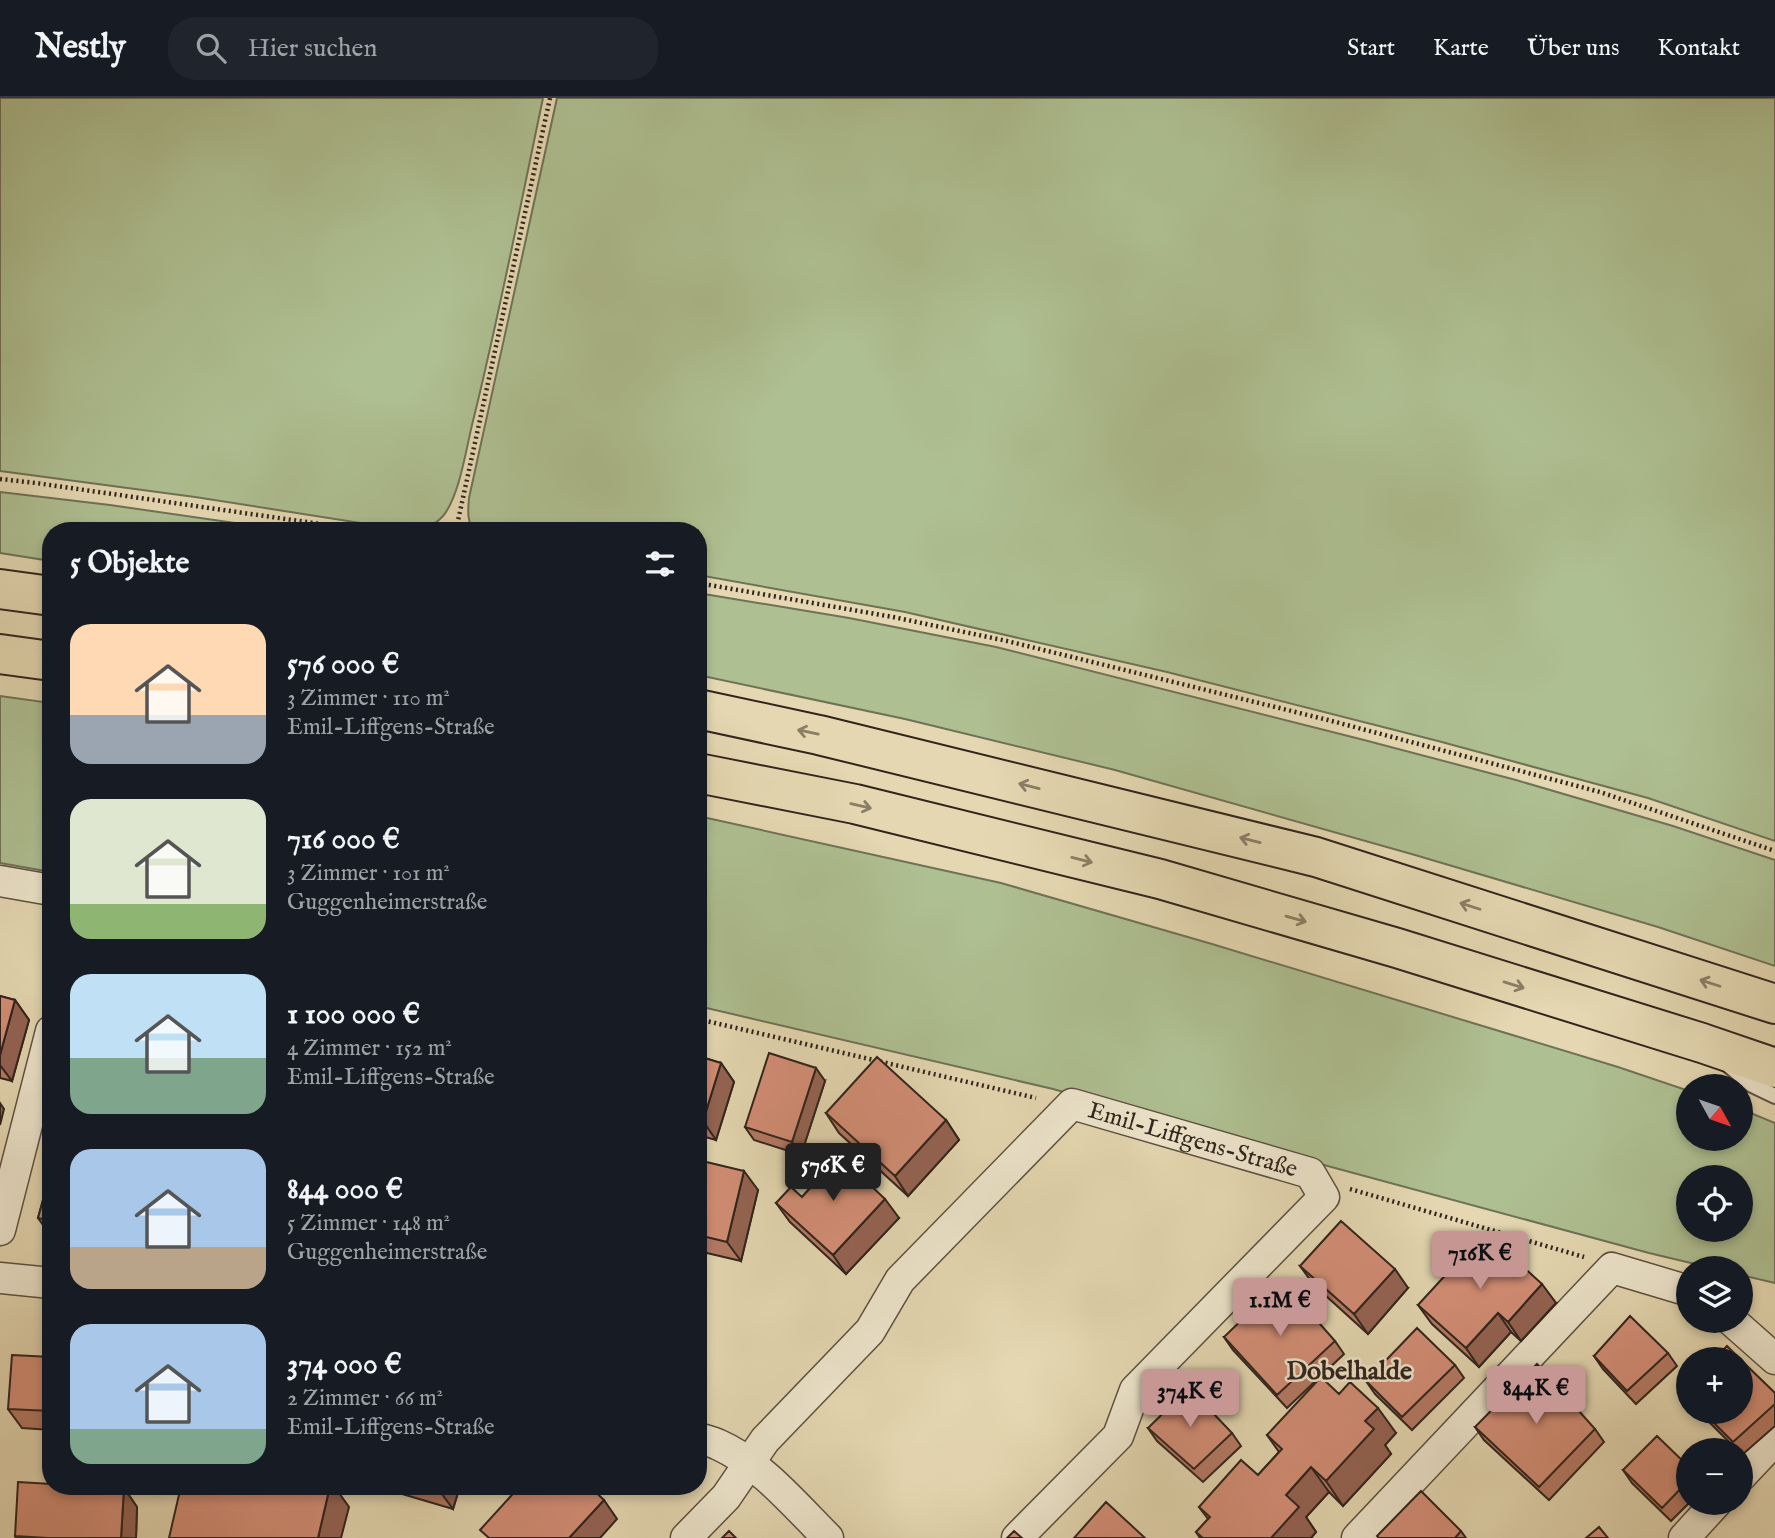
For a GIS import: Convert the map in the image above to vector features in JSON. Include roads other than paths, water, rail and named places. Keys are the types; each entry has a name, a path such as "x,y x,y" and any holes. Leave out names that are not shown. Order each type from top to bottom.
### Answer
{"highway":[{"path":"0,589 42,595"},
{"path":"0,654 42,660"},
{"path":"707,711 820,735 1316,857 1775,1004"},
{"path":"707,775 855,804 1160,879 1397,948 1775,1068"}],"street":[{"path":"0,881 42,888"},
{"path":"0,1230 42,1066"},
{"name":"Emil-Liffgens-Straße","path":"686,1538 726,1497 765,1440 870,1331 900,1280 1072,1104 1310,1173 1324,1197 1135,1390 1118,1436 1017,1538"},
{"path":"1357,1538 1612,1268 1676,1287"},
{"path":"0,1278 42,1282"},
{"path":"1746,1333 1775,1359"},
{"path":"1753,1463 1775,1440"},
{"path":"707,1441 719,1445 750,1464 828,1538"},
{"path":"1684,1538 1705,1515"}],"lane":[{"path":"1702,1043 1752,1086 1775,1096"}],"district":[{"name":"Dobelhalde","path":"1349,1370"}]}
